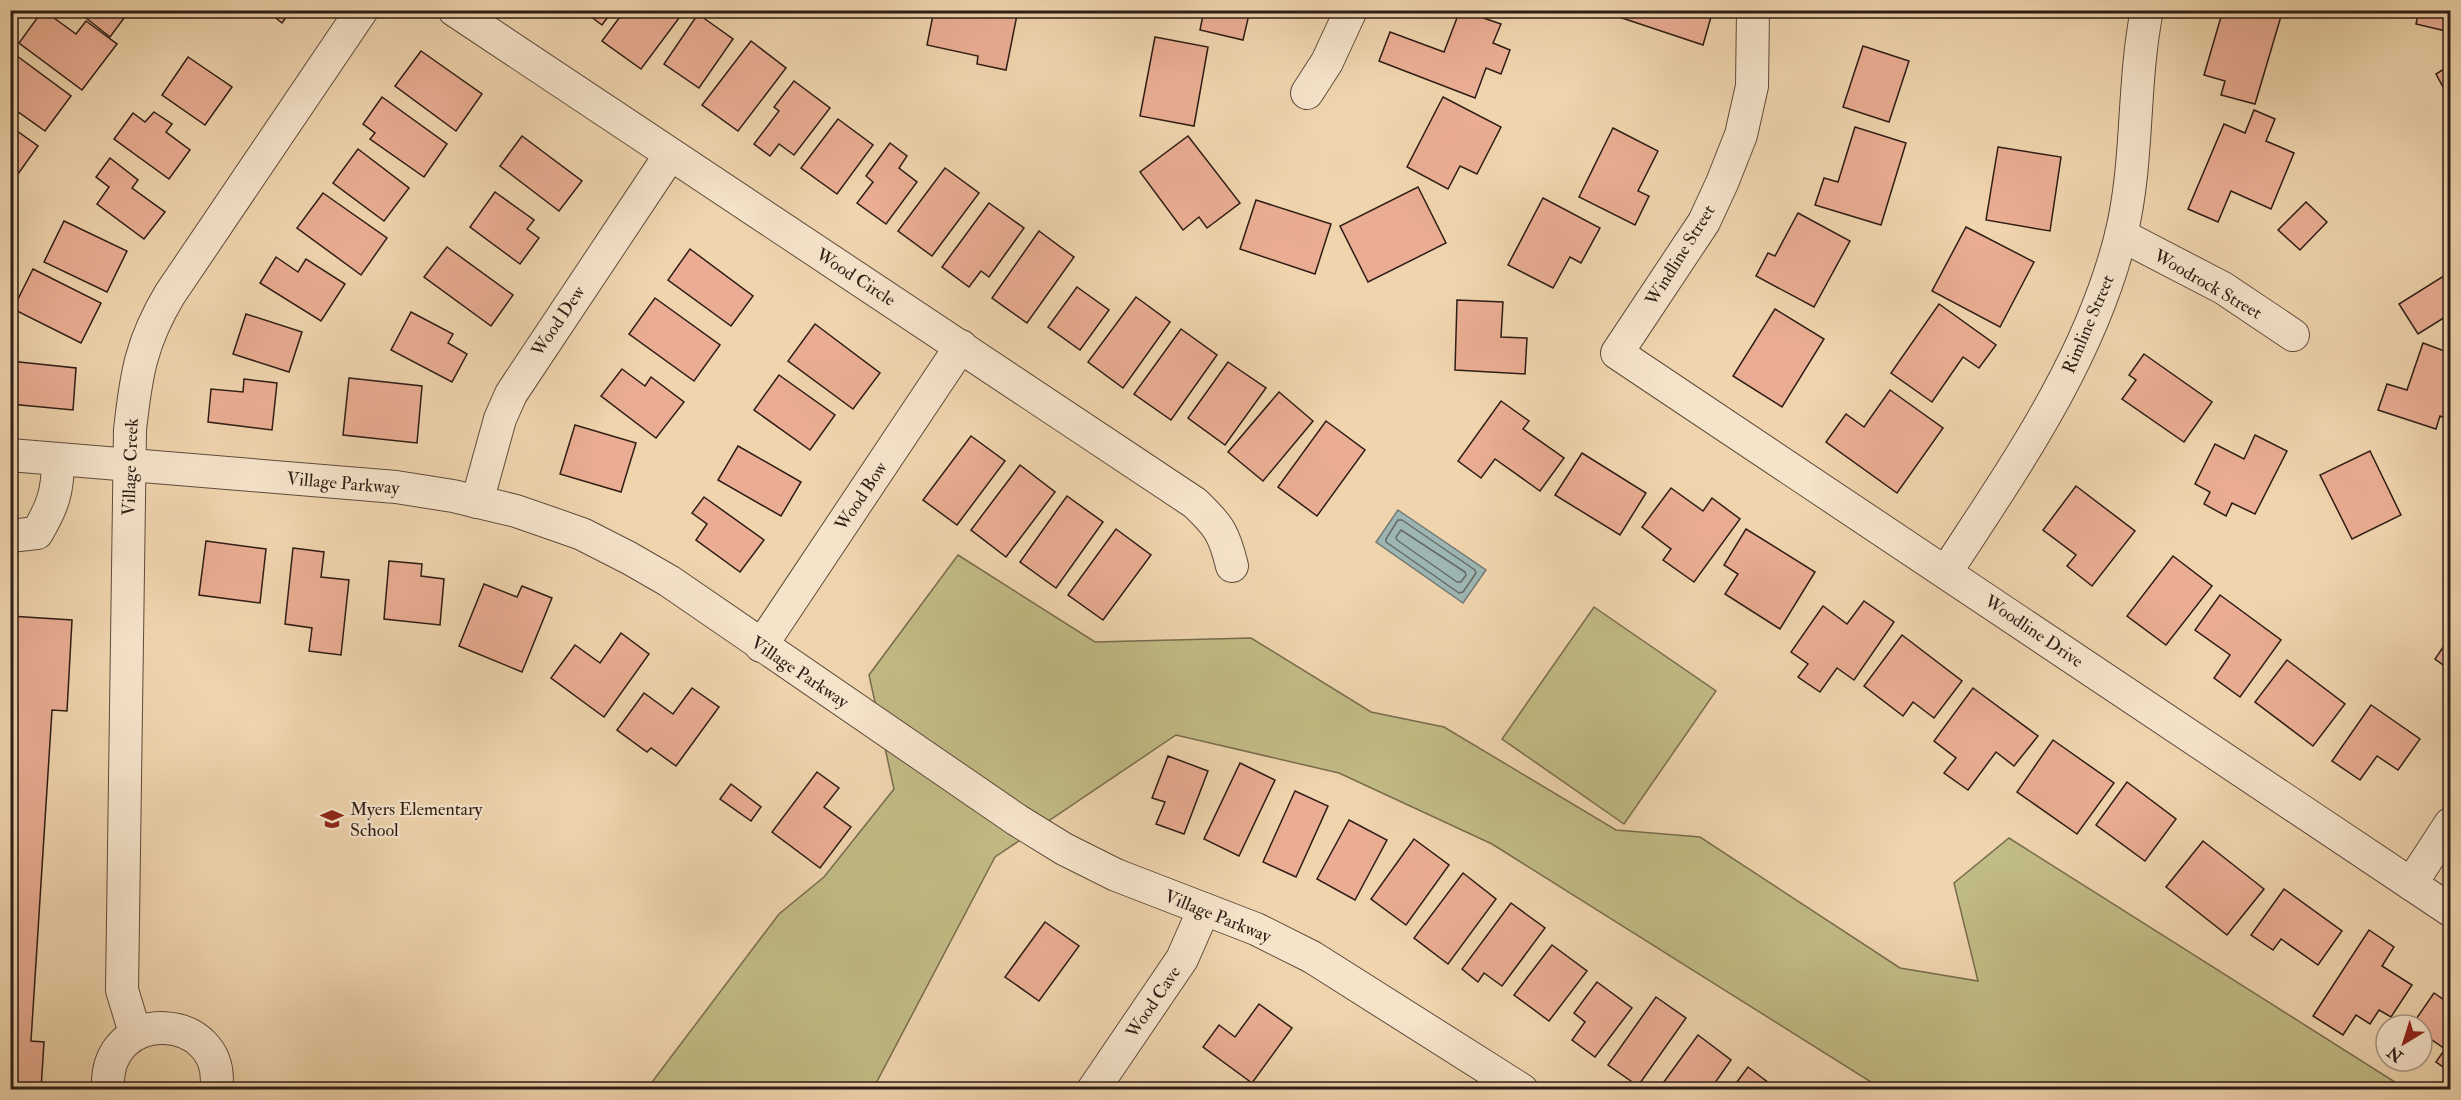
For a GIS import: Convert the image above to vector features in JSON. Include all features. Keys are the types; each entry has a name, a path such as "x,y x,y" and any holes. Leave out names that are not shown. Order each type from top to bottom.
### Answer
{"street":[{"name":"Village Creek","path":"135,1033 122,990 130,430 135,385 142,351 154,321 362,10"},
{"name":"Wood Circle","path":"454,10 1195,503 1216,523 1226,541 1232,566"},
{"path":"1307,93 1327,62 1351,10"},
{"name":"Windline Street","path":"1617,353 1704,222 1722,183 1741,135 1752,86 1753,10"},
{"name":"Rimline Street","path":"1946,572 2033,438 2073,365 2101,302 2121,235 2129,193 2140,46 2147,10"},
{"name":"Wood Dew","path":"477,502 496,429 511,394 670,155"},
{"name":"Woodrock Street","path":"2121,235 2223,288 2293,335"},
{"name":"Wood Bow","path":"761,646 961,346"},
{"name":"Woodline Drive","path":"1617,353 2451,910"},
{"name":"Village Parkway","path":"10,455 396,487 527,514 582,534 669,581 1017,820 1055,843 1116,875 1256,929 1312,957 1522,1089"},
{"path":"10,536 37,533 51,508 58,486 58,460"},
{"path":"2411,884 2451,824"},
{"name":"Wood Cave","path":"1093,1089 1182,959 1204,909"},
{"path":"108,1089 107,1076 112,1059 122,1044 135,1033 153,1027 171,1027 189,1033 204,1045 214,1062 218,1079 216,1089"}],"shaded area":[{"path":"958,555 1095,642 1251,638 1371,712 1444,727 1616,830 1700,837 1900,968 1978,981 1954,883 2009,838 2374,1069 2374,1073 2381,1073 2406,1089 1882,1089 1492,844 1339,773 1176,735 995,857 873,1089 646,1090 779,914 824,877 894,789 869,675"},
{"path":"1594,607 1716,691 1624,824 1502,739"}],"water":[{"path":"1398,510 1486,570 1463,603 1376,542"}],"building":[{"path":"43,10 76,34 86,21 117,44 82,90 19,43"},
{"path":"76,10 130,10 110,37"},
{"path":"266,10 291,10 282,23"},
{"path":"582,10 613,10 602,25"},
{"path":"625,10 685,10 641,69 602,41"},
{"path":"934,10 1018,10 1006,70 977,64 978,56 927,45"},
{"path":"1204,10 1250,10 1243,40 1200,30"},
{"path":"1460,10 1501,24 1493,43 1510,50 1501,74 1486,68 1475,98 1379,61 1390,32 1444,52"},
{"path":"1621,10 1713,10 1703,45 1619,17"},
{"path":"2223,10 2274,10 2282,13 2255,104 2221,95 2225,81 2204,75"},
{"path":"2419,10 2450,10 2450,32 2416,24"},
{"path":"698,14 733,39 699,88 664,64"},
{"path":"1155,37 1208,47 1194,126 1140,116"},
{"path":"751,41 786,68 738,131 702,105"},
{"path":"1863,46 1909,61 1889,122 1843,107"},
{"path":"421,51 482,94 456,131 395,86"},
{"path":"13,53 71,96 45,131 10,106 10,56"},
{"path":"188,57 232,87 205,125 162,95"},
{"path":"2450,65 2450,100 2436,74"},
{"path":"794,81 830,108 794,155 779,144 770,156 754,144 779,111 774,107"},
{"path":"382,97 447,144 424,177 370,139 375,133 363,124"},
{"path":"1443,97 1501,127 1477,174 1460,166 1448,189 1407,167"},
{"path":"2254,110 2275,119 2266,141 2294,153 2271,209 2231,191 2218,222 2188,209 2224,124 2245,133"},
{"path":"154,112 172,124 166,132 190,150 169,179 114,139 133,113 145,122"},
{"path":"838,119 873,145 837,194 801,168"},
{"path":"10,126 38,146 13,181 10,179"},
{"path":"1855,127 1906,143 1881,225 1815,205 1824,178 1838,182"},
{"path":"1613,128 1658,151 1638,191 1649,196 1635,225 1579,197"},
{"path":"522,136 582,181 559,211 500,166"},
{"path":"1188,136 1240,203 1207,228 1199,217 1183,230 1140,172"},
{"path":"890,143 907,156 899,168 917,182 886,224 857,203 873,182 866,176"},
{"path":"1998,147 2061,157 2050,231 1986,220"},
{"path":"358,149 409,188 384,221 333,183"},
{"path":"110,158 138,180 132,188 165,212 144,239 97,204 109,187 96,177"},
{"path":"945,168 979,193 932,256 898,231"},
{"path":"1418,187 1446,243 1368,282 1340,226"},
{"path":"495,192 534,220 527,229 539,238 520,264 470,227"},
{"path":"323,193 387,238 361,275 297,228"},
{"path":"1543,198 1600,228 1581,263 1570,257 1553,288 1508,265"},
{"path":"1256,200 1331,224 1315,274 1240,249"},
{"path":"2306,202 2327,222 2300,250 2278,230"},
{"path":"989,203 1024,228 989,277 981,271 969,287 942,267"},
{"path":"1798,213 1850,241 1814,307 1756,276 1768,253 1775,256"},
{"path":"64,221 127,251 107,292 44,262"},
{"path":"1966,227 2034,262 2000,327 1932,291"},
{"path":"1039,231 1074,257 1027,323 992,298"},
{"path":"447,247 513,295 491,326 424,277"},
{"path":"690,249 753,296 731,326 668,280"},
{"path":"276,257 298,272 306,259 345,284 321,321 260,283"},
{"path":"33,269 101,303 81,343 13,309"},
{"path":"2450,272 2450,314 2418,334 2399,304"},
{"path":"1077,287 1109,310 1080,350 1048,327"},
{"path":"1136,297 1170,322 1123,388 1088,362"},
{"path":"655,298 720,345 694,381 629,334"},
{"path":"1457,300 1503,302 1501,337 1527,338 1525,374 1455,370"},
{"path":"1939,304 1996,345 1979,368 1963,357 1932,402 1891,373"},
{"path":"1775,309 1824,339 1782,407 1733,376"},
{"path":"411,312 453,334 448,343 467,354 452,382 391,350"},
{"path":"246,314 302,332 289,372 233,354"},
{"path":"815,324 880,373 853,409 788,361"},
{"path":"1181,329 1217,355 1171,420 1134,394"},
{"path":"2423,343 2450,353 2450,413 2448,419 2440,416 2436,429 2378,410 2387,384 2407,390"},
{"path":"2144,354 2212,402 2184,442 2122,399 2136,380 2129,375"},
{"path":"10,361 76,368 73,410 10,404"},
{"path":"1228,362 1266,388 1225,445 1188,418"},
{"path":"622,369 645,386 651,377 684,402 656,438 601,396"},
{"path":"779,375 835,415 810,450 754,410"},
{"path":"349,378 422,386 417,443 343,435"},
{"path":"244,379 277,383 272,430 208,422 211,389 243,392"},
{"path":"1890,390 1943,428 1897,493 1826,442 1846,414 1864,427"},
{"path":"1279,392 1313,421 1263,481 1228,452"},
{"path":"1501,401 1529,421 1523,429 1564,458 1540,491 1495,459 1481,478 1458,461"},
{"path":"1326,421 1365,450 1317,516 1278,487"},
{"path":"575,425 636,443 621,492 560,474"},
{"path":"2255,435 2287,451 2255,514 2232,503 2226,516 2204,504 2210,492 2195,484 2215,444 2244,459"},
{"path":"971,436 1005,461 957,525 923,500"},
{"path":"738,446 801,482 781,516 718,480"},
{"path":"2370,451 2401,515 2352,539 2320,475"},
{"path":"1582,453 1646,493 1620,535 1555,495"},
{"path":"1020,465 1055,492 1006,557 971,530"},
{"path":"2076,486 2135,531 2092,586 2067,566 2076,555 2043,530"},
{"path":"1671,488 1703,511 1712,498 1740,519 1694,582 1663,560 1671,549 1642,527"},
{"path":"1067,496 1103,522 1056,588 1020,562"},
{"path":"704,497 764,540 740,572 696,540 707,524 692,513"},
{"path":"1116,529 1151,555 1103,620 1068,595"},
{"path":"1746,529 1815,572 1780,629 1725,594 1738,574 1724,565"},
{"path":"206,541 266,549 260,603 199,595"},
{"path":"293,548 324,552 321,577 349,580 341,655 309,651 312,628 285,624"},
{"path":"2173,556 2212,586 2166,645 2127,616"},
{"path":"389,561 422,564 421,576 444,579 440,625 384,619"},
{"path":"484,584 517,597 522,586 552,598 522,672 459,646"},
{"path":"2220,595 2281,640 2240,697 2214,678 2230,655 2195,630"},
{"path":"1864,601 1894,622 1854,680 1837,668 1820,692 1798,677 1808,664 1791,652 1823,606 1847,624"},
{"path":"10,616 72,620 67,711 52,710 31,1041 44,1042 41,1090 10,1090"},
{"path":"621,633 649,654 604,717 551,678 575,645 600,663"},
{"path":"1902,635 1962,681 1934,718 1913,702 1903,716 1864,686"},
{"path":"2450,637 2450,670 2435,659"},
{"path":"2287,660 2345,704 2313,746 2255,702"},
{"path":"692,688 719,707 676,766 651,748 647,752 617,730 644,693 673,714"},
{"path":"1973,688 2038,736 2014,766 1996,752 1968,790 1944,773 1956,758 1934,741"},
{"path":"2371,705 2420,739 2398,770 2377,756 2360,780 2332,761"},
{"path":"2053,740 2114,783 2077,834 2017,792"},
{"path":"1168,756 1208,771 1184,834 1156,824 1165,802 1152,798"},
{"path":"1240,763 1275,780 1239,856 1204,839"},
{"path":"817,772 839,788 824,807 851,827 820,868 772,832"},
{"path":"2127,782 2176,819 2145,861 2096,825"},
{"path":"731,784 761,807 751,821 720,799"},
{"path":"1295,791 1328,806 1296,877 1263,862"},
{"path":"1349,820 1387,840 1355,900 1317,879"},
{"path":"1414,839 1449,865 1406,925 1371,899"},
{"path":"2203,841 2264,889 2227,935 2166,887"},
{"path":"1463,873 1496,899 1448,964 1414,938"},
{"path":"2284,889 2342,931 2318,965 2281,939 2273,950 2251,935"},
{"path":"1511,903 1545,928 1502,986 1484,973 1478,982 1462,969"},
{"path":"1045,922 1079,946 1039,1001 1005,977"},
{"path":"2369,930 2394,947 2382,966 2412,985 2394,1013 2384,1013 2379,1010 2374,1013 2370,1024 2356,1015 2343,1035 2313,1016"},
{"path":"1552,945 1587,971 1549,1021 1514,995"},
{"path":"1597,982 1632,1008 1595,1057 1572,1040 1585,1022 1574,1013"},
{"path":"2434,993 2450,1004 2449,1071 2436,1062 2445,1049 2434,1041 2434,1013 2420,1013"},
{"path":"1656,997 1686,1018 1638,1086 1608,1065"},
{"path":"1259,1004 1292,1028 1252,1083 1203,1047 1219,1025 1235,1037"},
{"path":"1698,1035 1731,1060 1710,1090 1658,1090"},
{"path":"1748,1067 1778,1090 1731,1090"}],"place":[{"name":"Myers Elementary School","path":"332,819"}]}
